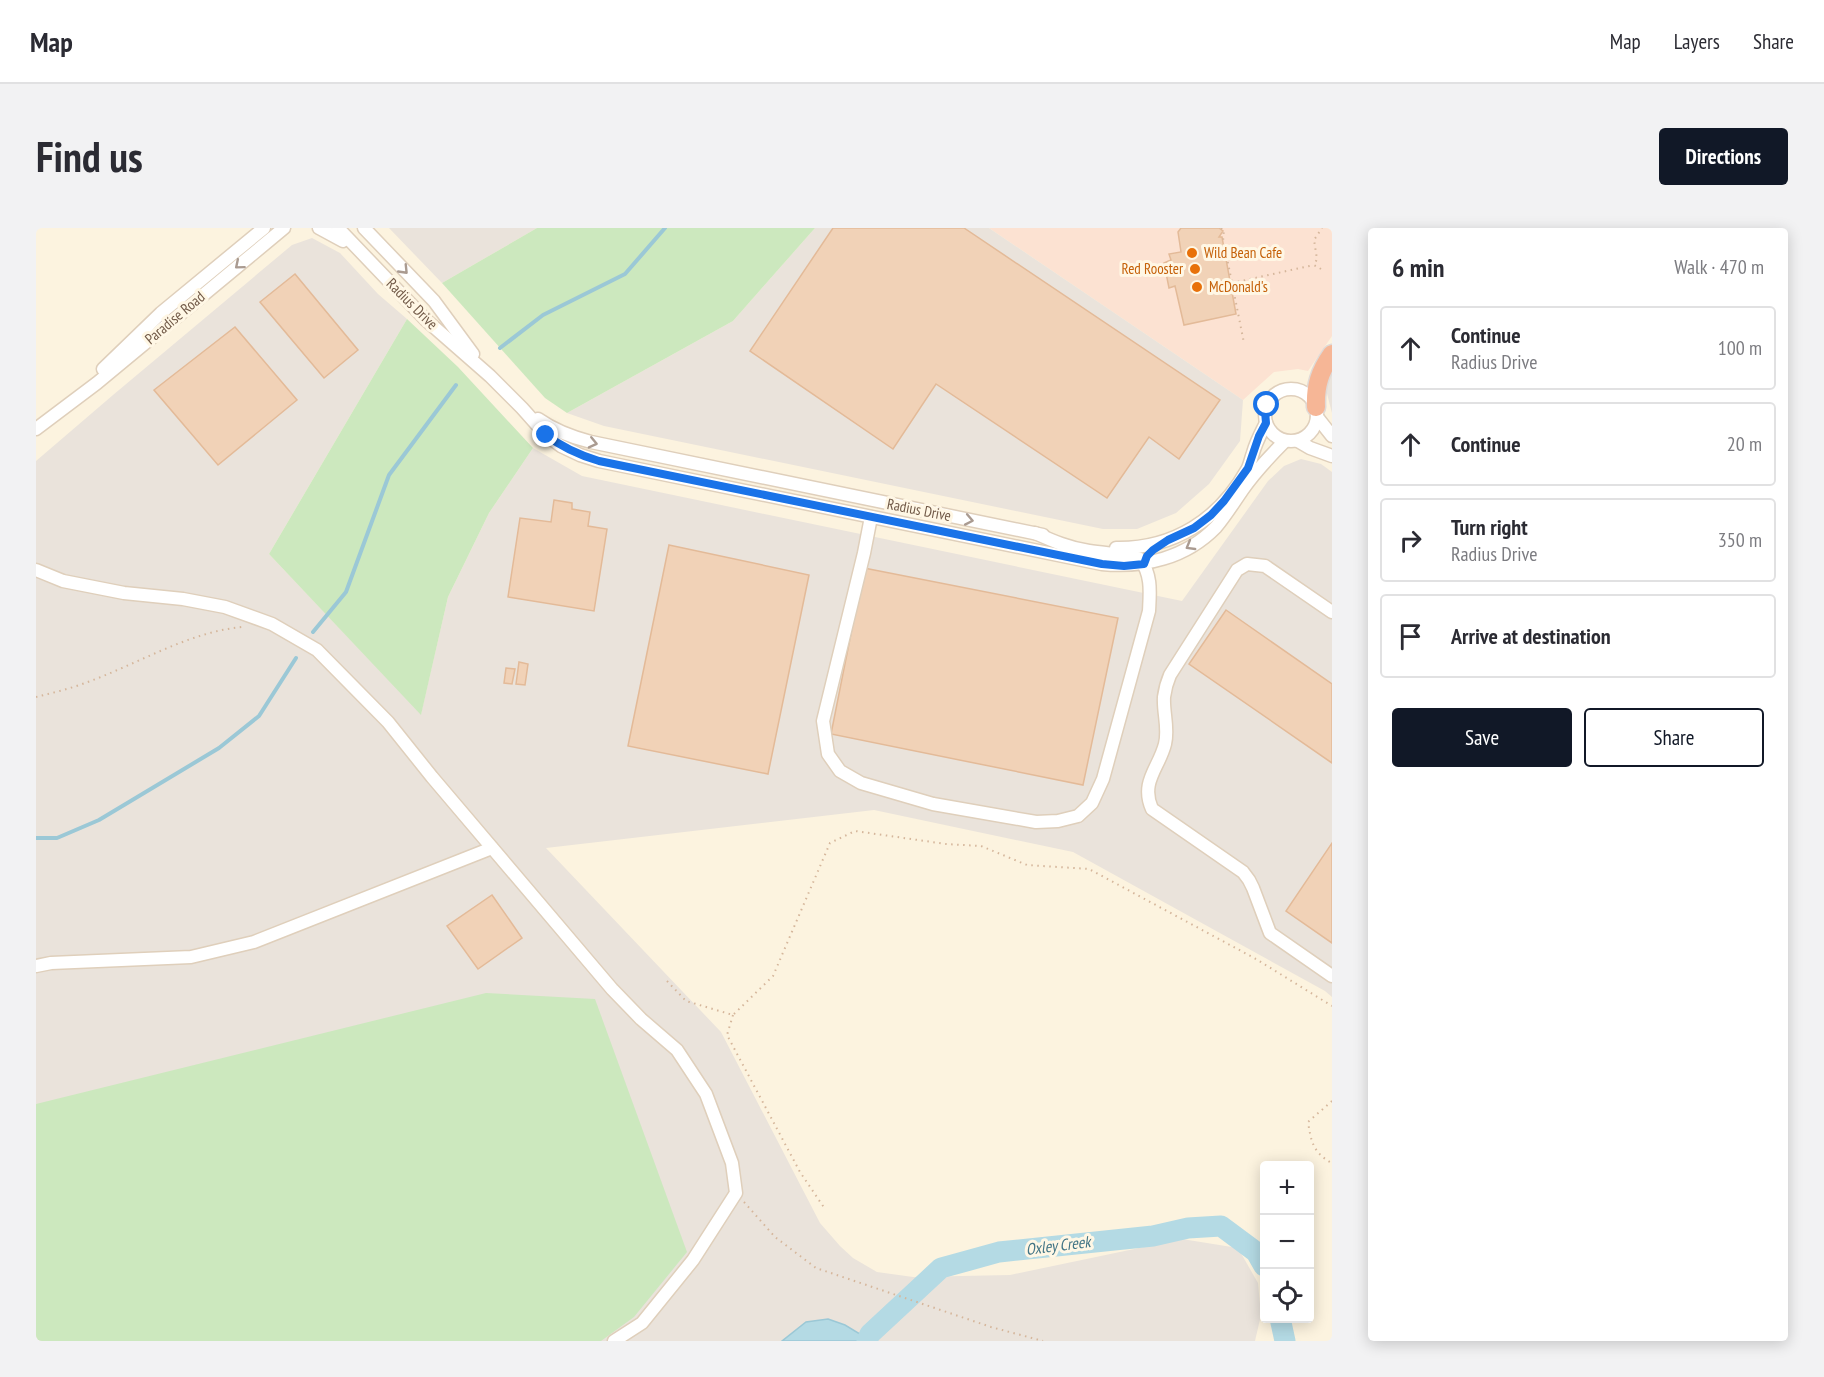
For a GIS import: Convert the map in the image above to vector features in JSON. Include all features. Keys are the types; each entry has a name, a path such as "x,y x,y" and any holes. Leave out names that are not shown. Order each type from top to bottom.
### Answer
{"highway":[{"path":"1316,412 1315,390 1332,354"}],"street":[{"name":"Paradise Road","path":"36,429 65,405 161,313 264,228"},
{"name":"Paradise Road","path":"65,405 97,383 284,228"},
{"path":"319,228 360,251"},
{"name":"Radius Drive","path":"338,228 426,320 490,376 546,435 561,446 599,461 950,534 1102,564 1124,566 1164,559 1200,540 1215,527 1243,489 1285,441"},
{"name":"Radius Drive","path":"364,228 434,301 490,376"},
{"path":"1332,436 1307,395 1301,391 1280,392 1274,395 1267,405 1266,423 1273,435 1285,441 1298,441 1332,456"},
{"name":"Radius Drive","path":"522,408 570,437 1035,533 1108,547 1129,548 1168,540 1194,528 1211,515 1248,468 1266,423"},
{"path":"1298,441 1311,432 1315,425 1316,412"},
{"path":"712,468 748,482 809,493 814,496 816,505"},
{"path":"848,495 851,505 858,508 922,522 950,534"},
{"path":"871,517 823,721 828,754 840,771 861,783 933,804 1036,822 1078,816 1092,803 1103,779 1149,611 1150,587 1144,564 1134,556 1078,549 1058,544 1035,533"},
{"path":"1144,564 1147,556 1168,540"},
{"path":"1332,612 1265,566 1247,564 1237,570 1170,675 1164,699 1166,744 1148,784 1147,793 1152,809 1243,872 1249,880 1270,933 1332,976"},
{"path":"36,570 63,581 124,593 183,599 225,607 272,624 317,650 388,722 612,989 677,1050 706,1094 732,1163 736,1193 693,1260 642,1323 614,1341"},
{"path":"36,966 51,963 191,957 254,942 492,848"}],"path":[{"path":"1221,228 1224,230 1223,238 1244,344"},
{"path":"1314,265 1317,259 1314,240 1322,228"},
{"path":"1232,283 1314,265 1321,269"},
{"path":"36,697 85,684 153,654 224,629 243,627"},
{"path":"825,1209 800,1172 727,1035 734,1015 773,976 830,843 855,831 946,844 981,846 1027,865 1089,869 1256,959 1332,1005"},
{"path":"667,981 686,1000 734,1015"},
{"path":"1332,1101 1308,1122 1312,1144 1324,1158 1332,1163"},
{"path":"736,1193 775,1237 816,1268 991,1327 1042,1341"}],"shaded area":[{"path":"389,228 537,228 442,283"},
{"path":"815,228 989,228 1243,400 1240,441 1209,484 1176,513 1137,529 1103,529 604,426 567,413 733,321"},
{"path":"989,228 1332,228 1332,336 1308,371 1298,369 1274,372 1243,400"},
{"path":"312,238 340,253 378,294 407,319 269,554 421,714 448,597 489,513 533,448 582,476 1182,601 1268,481 1284,466 1301,459 1321,464 1332,472 1332,997 1325,991 1073,852 874,810 546,848 721,1032 820,1223 853,1258 877,1272 913,1277 1010,1275 1182,1239 1238,1248 1258,1283 1260,1319 1255,1341 36,1341 36,461 292,245"},
{"path":"1332,372 1332,413 1326,390"}],"green space":[{"path":"537,228 815,228 733,321 567,413 545,398 442,283"},
{"path":"407,319 458,367 533,448 489,513 448,597 421,715 269,554"},
{"path":"486,993 595,999 687,1252 634,1317 601,1341 36,1341 36,1104"}],"water":[{"path":"828,1319 845,1325 863,1336 870,1334 870,1341 782,1341 806,1322"}],"building":[{"path":"833,228 964,228 1220,400 1179,459 1149,437 1107,498 936,384 893,449 750,351"},
{"path":"1181,228 1219,228 1223,231 1219,237 1222,237 1236,314 1184,325 1175,286 1169,288 1164,263 1171,260 1169,254 1181,252 1178,232"},
{"path":"295,274 358,350 324,378 260,302"},
{"path":"235,327 297,400 218,465 154,390"},
{"path":"554,500 572,503 572,509 590,512 588,526 607,529 594,611 508,597 520,518 551,522"},
{"path":"669,545 809,575 768,774 628,746"},
{"path":"864,568 1118,618 1083,785 831,734"},
{"path":"1226,610 1332,684 1332,763 1189,664"},
{"path":"519,662 528,664 525,685 516,684"},
{"path":"506,668 515,669 512,684 504,683"},
{"path":"1332,843 1332,943 1286,911"},
{"path":"492,895 522,938 478,969 447,926"}],"waterway":[{"path":"500,348 543,315 625,274 665,228"},
{"path":"313,632 346,592 389,475 456,385"},
{"path":"36,838 57,838 99,820 219,748 259,716 296,658"},
{"name":"Oxley Creek","path":"867,1341 870,1334 941,1268 999,1252 1153,1236 1188,1228 1221,1226 1256,1252 1260,1259"},
{"name":"Oxley Creek","path":"1281,1323 1285,1341"}],"place":[{"name":"Wild Bean Cafe","path":"1192,253"},
{"name":"Red Rooster","path":"1195,269"},
{"name":"McDonald's","path":"1197,287"}],"route":[{"path":"546,435 561,446 599,461 950,534 1102,564 1124,566 1144,564 1147,556 1153,550 1194,528 1224,501 1248,468 1266,423 1267,405"}]}
